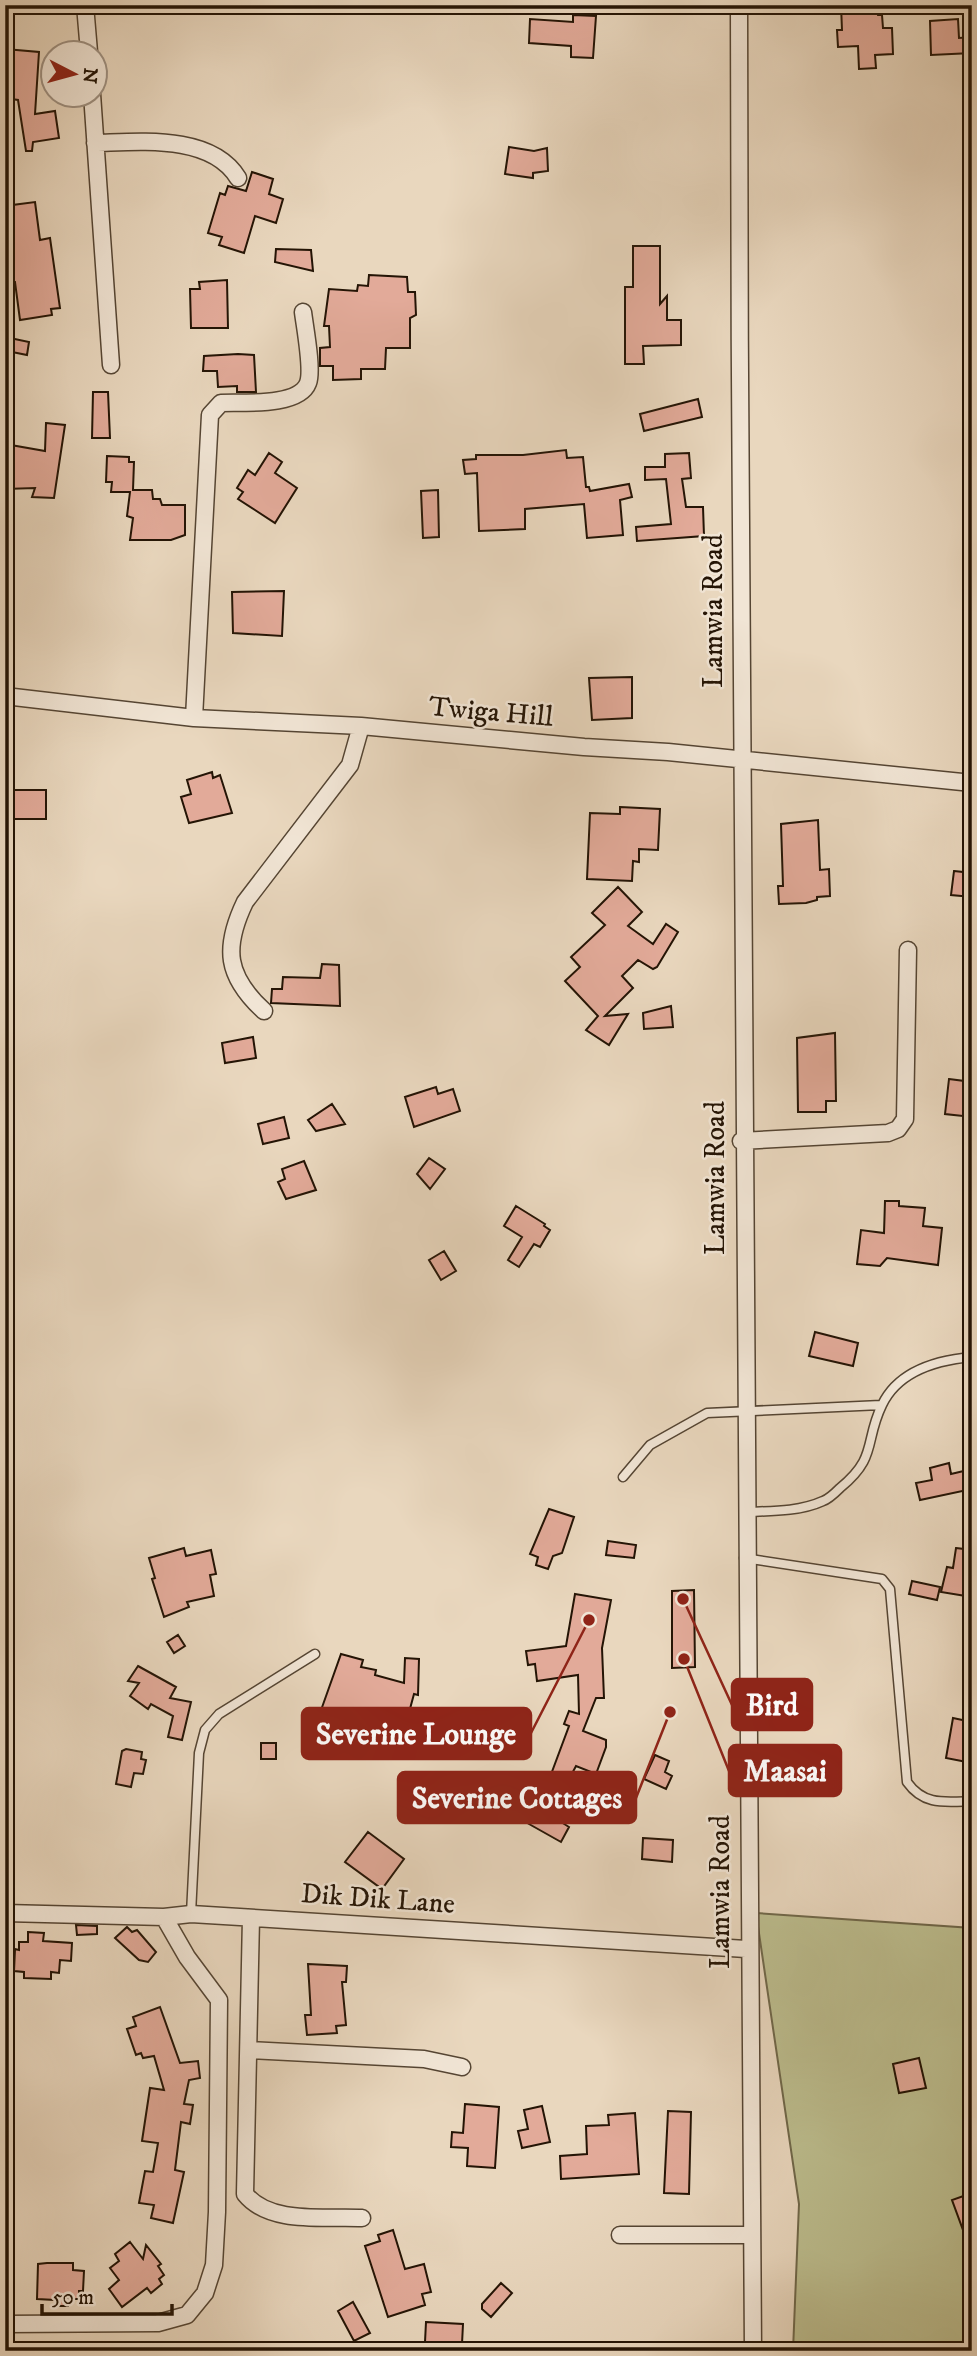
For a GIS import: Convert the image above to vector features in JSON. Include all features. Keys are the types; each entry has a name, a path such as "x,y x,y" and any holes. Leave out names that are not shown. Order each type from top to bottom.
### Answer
{"street":[{"path":"85,5 88,38"},
{"name":"Lamwia Road","path":"739,5 741,1142 753,2351"},
{"path":"93,108 111,365"},
{"path":"95,143 176,144 223,159 238,178"},
{"path":"194,718 210,415 220,403 288,400 301,394 309,382 303,312"},
{"name":"Twiga Hill","path":"5,696 194,718 361,726 739,759 972,783"},
{"path":"264,1011 242,991 231,958 233,927 245,902 350,765 361,726"},
{"path":"741,1142 888,1133 898,1129 905,1119 908,950"},
{"name":"Dik Dik Lane","path":"5,1913 164,1917 191,1914 747,1949"},
{"path":"5,2324 158,2323 187,2315 205,2294 214,2265 217,2212 219,2000 187,1957 164,1917"},
{"path":"251,1918 251,2050 245,2194 254,2205 270,2213 362,2218"},
{"path":"251,2050 424,2059 462,2067"},
{"path":"620,2235 751,2235"}],"lane":[{"path":"744,1512 785,1510 824,1501 859,1472 873,1441 881,1405 897,1384 926,1366 972,1357"},
{"path":"623,1477 650,1445 707,1413 881,1405"},
{"path":"744,1558 882,1579 890,1589 907,1782 915,1794 930,1802 972,1801"},
{"path":"191,1914 199,1754 205,1730 219,1714 314,1654"}],"green space":[{"path":"756,1913 972,1928 972,2351 793,2351 799,2204"}],"building":[{"path":"841,5 868,5 868,12 882,15 883,28 892,28 893,54 875,55 876,68 859,69 858,46 838,47 837,30 842,30"},
{"path":"573,15 596,16 593,58 571,57 571,46 529,43 530,19 573,22"},
{"path":"958,19 959,38 972,37 972,53 931,55 930,21"},
{"path":"5,49 38,52 35,114 55,111 59,138 33,142 32,151 26,151 18,100 11,99 12,75 5,75"},
{"path":"509,147 534,151 547,148 548,171 533,173 533,178 505,174"},
{"path":"252,172 273,179 269,194 283,199 276,223 255,216 244,253 219,245 222,237 208,233 220,193 225,195 228,186 246,191"},
{"path":"35,202 40,240 50,238 60,308 51,309 52,315 20,320 15,282 5,283 5,206"},
{"path":"633,246 660,246 660,304 667,296 667,320 681,320 681,345 643,346 644,364 625,364 625,287 633,287"},
{"path":"276,249 311,250 313,271 275,262"},
{"path":"369,275 407,277 408,292 415,292 416,315 410,318 410,348 386,348 385,369 361,369 361,379 333,380 333,366 320,366 320,348 330,347 329,326 324,326 329,289 357,291 358,285 368,286"},
{"path":"227,280 228,328 191,328 190,289 200,289 199,282"},
{"path":"10,338 29,342 27,355 7,351"},
{"path":"254,355 256,392 237,392 237,386 218,387 217,371 203,371 204,356"},
{"path":"93,392 108,392 110,438 92,438"},
{"path":"698,399 702,417 644,431 640,414"},
{"path":"46,423 65,425 54,498 32,497 35,488 5,489 5,444 45,451"},
{"path":"566,450 567,458 583,457 586,487 589,487 590,491 629,484 632,497 620,500 623,535 587,538 584,504 525,509 525,529 479,531 477,473 465,474 463,460 476,459 476,455 523,455"},
{"path":"269,453 282,462 275,473 297,488 275,523 238,499 243,492 237,488 248,470 255,475"},
{"path":"689,453 691,478 682,479 686,507 703,507 704,536 637,541 636,527 671,524 666,479 645,480 645,467 665,467 665,454"},
{"path":"107,456 129,457 129,462 134,462 133,490 152,490 153,499 160,499 162,505 185,505 185,535 171,540 130,540 133,518 127,516 130,492 111,492 112,482 106,482"},
{"path":"438,490 439,537 423,538 421,491"},
{"path":"284,591 282,636 233,633 232,592"},
{"path":"632,677 632,718 592,720 589,678"},
{"path":"212,772 213,778 220,775 232,813 189,823 181,797 191,794 187,780"},
{"path":"5,790 46,790 46,819 5,819"},
{"path":"620,807 660,809 658,850 639,849 639,862 633,861 632,881 587,879 590,813 620,814"},
{"path":"818,820 820,870 829,869 830,896 817,897 817,900 806,903 779,904 778,886 783,886 781,824"},
{"path":"954,871 972,873 972,897 951,895"},
{"path":"618,887 642,912 628,926 653,944 666,924 678,932 657,967 653,969 638,960 622,976 633,988 605,1016 628,1014 609,1045 586,1030 598,1016 565,981 580,967 571,957 605,925 592,913"},
{"path":"322,964 339,965 340,1006 271,1003 272,989 282,989 283,977 320,978"},
{"path":"671,1006 673,1027 644,1029 643,1013"},
{"path":"835,1033 836,1101 826,1101 826,1112 798,1112 797,1038"},
{"path":"253,1037 256,1058 225,1063 222,1043"},
{"path":"949,1079 972,1082 972,1117 945,1114"},
{"path":"436,1087 438,1094 453,1089 460,1111 414,1127 405,1097"},
{"path":"332,1104 345,1124 316,1131 308,1120"},
{"path":"284,1117 289,1138 263,1144 258,1124"},
{"path":"429,1158 445,1169 430,1189 417,1174"},
{"path":"304,1161 316,1190 286,1199 278,1182 285,1179 282,1169"},
{"path":"885,1201 899,1201 899,1206 925,1208 923,1226 942,1228 938,1265 887,1258 880,1266 857,1264 861,1230 884,1233"},
{"path":"516,1206 550,1230 540,1247 534,1244 519,1267 508,1260 522,1237 504,1226"},
{"path":"444,1251 456,1271 441,1280 429,1260"},
{"path":"815,1332 858,1343 853,1366 809,1356"},
{"path":"949,1463 951,1474 972,1469 972,1489 920,1500 916,1483 932,1480 930,1468"},
{"path":"549,1509 574,1517 562,1553 553,1556 548,1569 536,1565 538,1557 530,1554"},
{"path":"608,1541 636,1545 634,1558 606,1555"},
{"path":"184,1548 186,1556 211,1550 216,1574 210,1575 214,1596 187,1602 189,1607 164,1617 152,1579 155,1578 149,1558"},
{"path":"956,1548 972,1550 972,1597 941,1592 947,1567 953,1568"},
{"path":"912,1581 940,1587 937,1600 909,1594"},
{"path":"694,1590 695,1667 672,1668 672,1591"},
{"path":"575,1594 611,1600 602,1648 604,1698 596,1698 583,1731 606,1740 606,1747 596,1774 576,1766 550,1815 569,1827 561,1842 513,1815 526,1793 531,1795 535,1791 544,1773 550,1777 569,1726 564,1724 569,1711 579,1714 578,1675 537,1681 535,1664 528,1665 526,1651 566,1646"},
{"path":"178,1635 185,1646 174,1653 167,1642"},
{"path":"341,1654 363,1660 361,1667 376,1670 375,1675 404,1683 405,1658 419,1659 418,1695 414,1694 404,1731 376,1723 372,1738 360,1734 358,1740 329,1732 332,1717 320,1713"},
{"path":"138,1666 176,1687 170,1698 191,1702 182,1740 168,1737 173,1716 151,1704 148,1709 130,1696 139,1683 128,1681"},
{"path":"953,1718 972,1722 972,1763 946,1758"},
{"path":"261,1743 276,1743 276,1759 261,1759"},
{"path":"126,1749 142,1752 141,1759 146,1760 143,1774 134,1773 131,1787 116,1784 122,1751"},
{"path":"655,1755 669,1761 665,1772 672,1776 666,1789 644,1779"},
{"path":"368,1832 404,1859 382,1889 345,1862"},
{"path":"643,1838 673,1840 672,1862 642,1859"},
{"path":"76,1925 97,1926 97,1934 77,1935"},
{"path":"127,1927 132,1932 137,1930 156,1952 148,1962 139,1960 115,1938"},
{"path":"28,1932 44,1933 43,1941 72,1943 71,1961 60,1960 59,1973 51,1972 51,1979 24,1978 24,1972 14,1971 15,1949 19,1950 19,1942 28,1942"},
{"path":"308,1964 347,1966 346,1982 342,1982 346,2025 336,2026 337,2033 307,2035 305,2015 311,2015"},
{"path":"160,2007 180,2063 198,2061 200,2078 189,2080 184,2104 193,2105 190,2124 181,2122 175,2170 184,2172 173,2223 151,2218 154,2205 139,2203 145,2171 153,2172 158,2143 142,2141 150,2088 164,2090 154,2056 143,2058 141,2053 136,2055 127,2029 136,2026 133,2017"},
{"path":"919,2058 926,2088 899,2093 893,2064"},
{"path":"465,2104 499,2107 495,2168 467,2166 468,2148 451,2147 452,2132 463,2133"},
{"path":"542,2106 550,2142 522,2148 518,2131 528,2129 524,2110"},
{"path":"668,2111 691,2112 689,2194 664,2193"},
{"path":"635,2113 639,2174 561,2179 560,2156 587,2154 586,2126 609,2125 608,2115"},
{"path":"972,2193 972,2248 970,2249 952,2200"},
{"path":"393,2230 405,2269 424,2264 431,2292 422,2294 425,2305 388,2317 365,2246 380,2241 378,2235"},
{"path":"130,2242 143,2259 146,2245 161,2264 158,2266 164,2275 159,2279 162,2284 151,2293 147,2288 122,2307 109,2289 119,2280 110,2268 119,2261 115,2254"},
{"path":"73,2263 73,2270 84,2271 83,2291 79,2291 79,2299 68,2299 68,2306 55,2306 55,2300 37,2299 38,2264"},
{"path":"501,2283 512,2293 491,2317 482,2309 482,2304"},
{"path":"353,2302 370,2333 354,2341 338,2311"},
{"path":"426,2322 463,2324 462,2344 425,2342"}],"place":[{"name":"Bird","path":"683,1599"},
{"name":"Severine Lounge","path":"589,1620"},
{"name":"Maasai","path":"684,1659"},
{"name":"Severine Cottages","path":"670,1712"}]}
